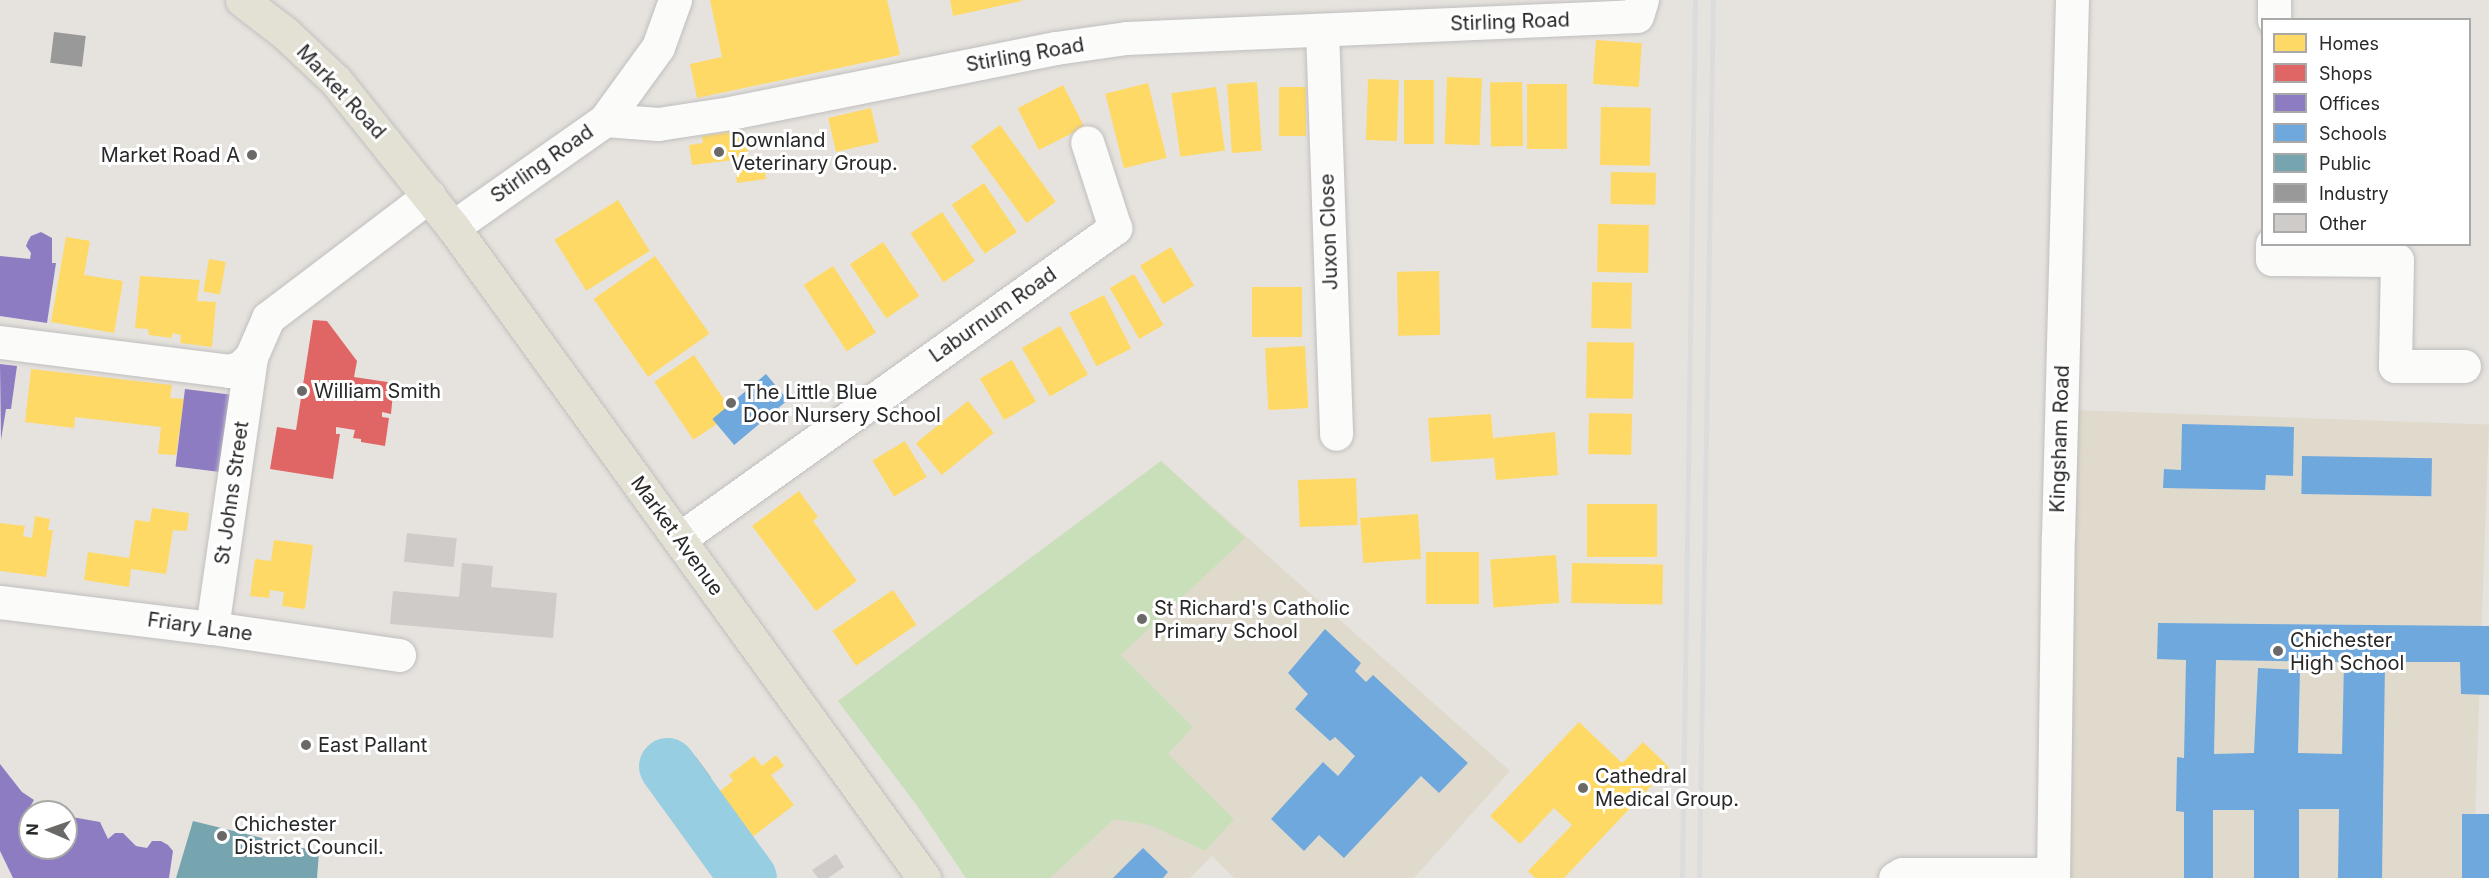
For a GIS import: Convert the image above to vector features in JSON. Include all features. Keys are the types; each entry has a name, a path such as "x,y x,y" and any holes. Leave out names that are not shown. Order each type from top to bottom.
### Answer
{"main road":[{"name":"Market Road","path":"242,0 285,33 336,81 429,196"},
{"name":"Market Avenue","path":"429,196 924,878"}],"street":[{"path":"605,120 658,47 675,0"},
{"name":"Kingsham Road","path":"2053,876 2058,537 2072,0"},
{"path":"2274,0 2274,18"},
{"name":"Stirling Road","path":"453,227 605,120 658,124 730,113 1056,48 1126,38 1339,19 1639,8"},
{"name":"Juxon Close","path":"1336,434 1339,19"},
{"name":"Laburnum Road","path":"679,539 1115,228 1087,142"},
{"name":"St Johns Street","path":"212,628 251,357 268,318 429,196"},
{"path":"2272,246 2272,259 2397,260 2395,366 2464,366"},
{"path":"0,342 230,370 241,367 251,357"},
{"name":"Friary Lane","path":"0,602 212,628 399,655"},
{"path":"1895,878 1902,874 2053,876"}],"shaded area":[{"name":"Chichester High School","path":"2074,410 2489,424 2473,878 2058,878"},
{"name":"St Richard's Catholic Primary School","path":"1161,461 1510,771 1414,878 1234,878 1212,856 1190,878 966,878 918,807 838,701"}],"green space":[{"path":"1161,461 1245,538 1121,655 1193,727 1168,754 1234,819 1205,851 1150,825 1114,819 1050,878 966,878 918,807 838,701"}],"building: Homes":[{"path":"710,0 887,0 900,55 697,98 690,64 722,57"},
{"path":"950,0 1022,0 1022,1 953,16"},
{"path":"1596,40 1642,43 1639,87 1593,84"},
{"path":"1447,77 1482,78 1480,145 1445,144"},
{"path":"1368,79 1399,80 1397,141 1366,140"},
{"path":"1404,80 1434,80 1434,144 1404,144"},
{"path":"1257,82 1262,151 1232,153 1227,84"},
{"path":"1522,82 1523,146 1491,147 1490,83"},
{"path":"1148,83 1167,158 1124,168 1105,94"},
{"path":"1527,84 1567,84 1567,149 1527,149"},
{"path":"1063,85 1084,127 1039,150 1018,108"},
{"path":"1216,87 1225,150 1180,157 1171,93"},
{"path":"1279,87 1306,87 1306,136 1279,136"},
{"path":"1601,107 1651,108 1650,166 1600,165"},
{"path":"871,108 879,142 836,152 828,118"},
{"path":"1000,125 1056,202 1027,223 971,146"},
{"name":"Downland Veterinary Group.","path":"744,130 749,161 763,160 766,179 737,183 734,160 692,165 689,145 703,143 702,136"},
{"path":"1611,172 1656,173 1655,205 1610,204"},
{"path":"984,183 1017,232 985,254 952,205"},
{"path":"618,200 650,251 586,291 554,240"},
{"path":"942,212 975,261 943,282 910,233"},
{"path":"1598,224 1649,225 1648,273 1597,272"},
{"path":"66,237 90,241 84,275 123,281 114,333 51,322"},
{"path":"883,242 919,296 886,318 850,264"},
{"path":"1171,247 1194,286 1163,304 1140,266"},
{"path":"655,256 709,334 648,377 594,299"},
{"path":"209,259 226,262 220,294 203,291"},
{"path":"833,266 876,332 847,351 804,285"},
{"path":"1439,271 1440,335 1398,336 1397,272"},
{"path":"1134,274 1164,325 1139,339 1110,288"},
{"path":"140,276 200,280 197,301 216,302 212,347 180,343 181,335 172,333 172,338 149,335 148,329 135,328"},
{"path":"1592,282 1632,283 1631,329 1591,328"},
{"path":"1252,287 1302,287 1302,337 1252,337"},
{"path":"1104,295 1131,348 1096,366 1069,313"},
{"path":"1060,326 1088,374 1050,396 1022,348"},
{"path":"1587,342 1634,343 1633,399 1586,398"},
{"path":"1305,346 1308,408 1268,410 1265,348"},
{"path":"694,355 733,413 693,440 654,382"},
{"path":"1012,360 1036,402 1004,420 980,378"},
{"path":"31,369 172,385 170,398 184,399 176,455 158,454 161,427 75,417 74,428 25,422"},
{"path":"968,401 994,433 942,475 916,443"},
{"path":"1589,413 1632,414 1631,455 1588,454"},
{"path":"1491,414 1493,438 1555,432 1558,475 1496,480 1494,458 1431,462 1428,418"},
{"path":"905,441 927,477 894,497 872,461"},
{"path":"1356,478 1358,525 1300,527 1298,480"},
{"path":"799,491 818,517 813,521 857,581 816,611 752,526"},
{"path":"1587,504 1657,504 1657,557 1587,557"},
{"path":"152,508 189,513 187,531 173,530 166,574 131,569 129,587 84,580 88,552 129,558 135,520 150,522"},
{"path":"1418,514 1421,559 1363,563 1360,518"},
{"path":"35,516 50,519 48,530 53,530 46,577 0,571 0,523 25,526 23,536 32,538"},
{"path":"274,540 313,545 305,609 282,606 284,592 270,590 269,598 250,596 255,559 271,561"},
{"path":"1426,552 1479,552 1479,604 1426,604"},
{"path":"1556,555 1559,603 1494,607 1490,560"},
{"path":"1572,563 1663,565 1662,605 1571,603"},
{"path":"893,590 916,625 856,666 832,631"},
{"name":"Cathedral Medical Group.","path":"1579,722 1622,763 1643,742 1669,767 1564,878 1535,878 1528,871 1572,825 1554,808 1520,844 1490,816"},
{"path":"776,755 784,766 771,775 794,805 743,844 734,832 725,839 709,817 724,805 716,794 733,781 729,775 754,756 762,766"}],"building: Shops":[{"path":"313,320 327,321 357,361 354,377 394,383 391,414 382,412 382,417 389,418 385,446 361,442 361,439 353,438 355,430 336,427 336,434 340,434 333,479 270,469 277,427 296,430"}],"building: Offices":[{"path":"41,232 52,238 52,263 56,263 47,323 0,316 0,256 30,259 31,253 26,246 28,241 31,236"},
{"path":"0,364 17,366 11,409 6,409 1,440"},
{"path":"185,389 234,395 224,472 175,466"},
{"path":"0,764 22,792 34,800 18,800 18,860 78,860 78,818 100,822 108,839 115,833 123,833 136,846 147,848 152,841 161,841 173,851 169,878 13,878 0,851"}],"building: Schools":[{"path":"766,374 788,400 734,445 712,419"},
{"path":"2182,424 2294,427 2293,476 2266,475 2265,490 2163,488 2164,469 2181,470"},
{"path":"2302,456 2432,458 2431,496 2301,494"},
{"path":"2158,623 2489,626 2489,695 2461,694 2460,662 2385,662 2382,878 2338,878 2339,809 2299,809 2299,878 2254,878 2254,810 2213,810 2213,878 2184,878 2184,812 2176,811 2177,757 2184,758 2186,660 2157,659","holes":["2216,660 2344,662 2342,754 2298,753 2300,670 2258,668 2254,753 2214,754"]},
{"path":"1325,629 1361,663 1355,671 1366,682 1373,675 1468,763 1439,793 1421,776 1344,858 1319,835 1304,851 1271,819 1323,762 1338,776 1355,756 1335,737 1330,741 1295,709 1308,694 1288,673"},
{"path":"2462,814 2489,814 2489,878 2462,878"},
{"path":"1143,848 1168,872 1163,878 1113,878"}],"building: Public":[{"name":"Chichester District Council.","path":"193,821 319,852 317,878 176,878"}],"building: Industry":[{"path":"54,32 86,36 82,67 50,63"},
{"path":"696,757 711,778 691,793 676,772"}],"building: Other":[{"path":"407,533 457,538 454,567 404,562"},
{"path":"462,563 493,566 491,587 557,593 553,638 390,624 393,591 459,597"},
{"path":"836,854 844,867 828,878 818,878 812,870"}],"waterway":[{"path":"667,766 748,878"}],"railway":[{"path":"1682,878 1695,0"},
{"path":"1699,878 1713,0"}],"place":[{"name":"Downland Veterinary Group.","path":"719,152"},
{"name":"Market Road A","path":"252,155"},
{"name":"William Smith","path":"302,391"},
{"name":"The Little Blue Door Nursery School","path":"731,403"},
{"name":"St Richard's Catholic Primary School","path":"1142,619"},
{"name":"Chichester High School","path":"2278,651"},
{"name":"East Pallant","path":"306,745"},
{"name":"Cathedral Medical Group.","path":"1583,788"},
{"name":"Chichester District Council.","path":"222,836"}]}
